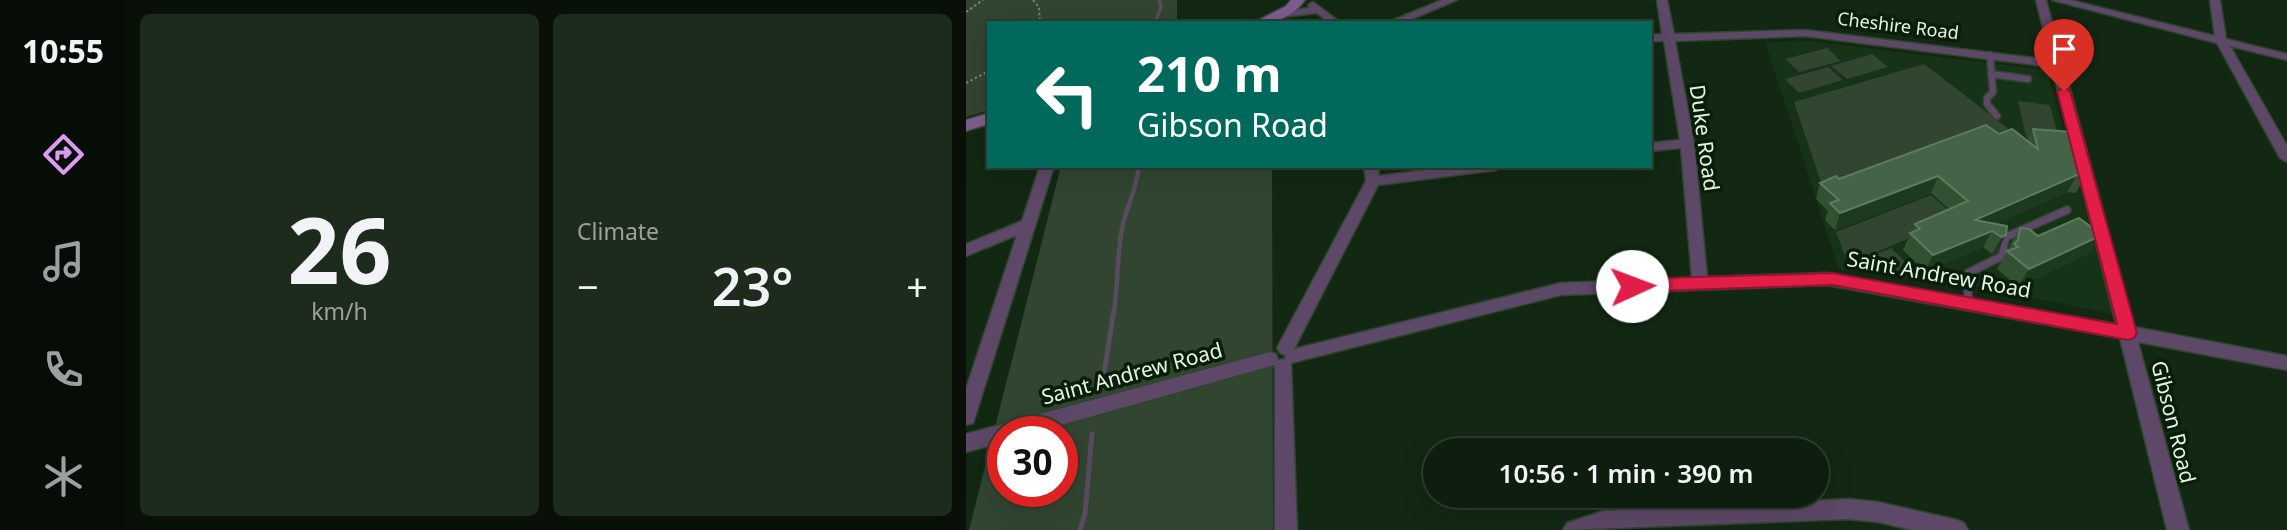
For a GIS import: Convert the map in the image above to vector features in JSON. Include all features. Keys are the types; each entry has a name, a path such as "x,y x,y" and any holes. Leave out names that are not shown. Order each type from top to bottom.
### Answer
{"main road":[{"path":"1265,21 1282,14 1298,0"},
{"path":"966,126 987,119"}],"street":[{"path":"1308,0 1333,21"},
{"path":"1396,21 1452,0"},
{"name":"Duke Road","path":"1662,0 1687,143 1700,283"},
{"name":"Gibson Road","path":"2041,0 2178,530"},
{"path":"2057,0 2287,57"},
{"path":"2215,0 2221,40 2287,158"},
{"path":"1282,14 1319,10"},
{"name":"Cheshire Road","path":"1652,38 1805,33 2056,64"},
{"path":"1652,147 1687,143"},
{"path":"966,417 1046,168"},
{"path":"1286,530 1283,358 1372,174 1465,168"},
{"path":"966,250 1029,224"},
{"name":"Saint Andrew Road","path":"1068,416 1552,290 1700,283 1833,279 2287,363"},
{"name":"Saint Andrew Road","path":"966,443 987,438"},
{"path":"1574,530 1603,521 1630,518 1848,509 1878,512 1957,530"}],"lane":[{"path":"1990,55 1993,92 1987,99 1987,104 1997,116"},
{"path":"1991,74 2028,79"},
{"path":"1968,302 1968,273 2002,256 2006,237 2067,210"}],"path":[{"path":"966,12 983,0"},
{"path":"1032,0 1039,7 1040,21"},
{"path":"966,83 987,72"}],"shaded area":[{"path":"966,0 1177,0 1177,21 987,21 987,111 966,117"},
{"path":"1809,41 2047,70 2113,314 1980,287 1839,269 1765,42"},
{"path":"1827,48 1841,61 1799,72 1785,59"},
{"path":"1872,54 1888,67 1847,79 1831,66"},
{"path":"1924,64 2009,129 1836,193 1825,194 1794,102"},
{"path":"1828,67 1843,80 1799,93 1785,79"},
{"path":"2018,101 2050,105 2060,142 2026,137"},
{"path":"1060,168 1272,168 1273,530 969,530 987,459 987,507 1078,507 1078,416 998,416"},
{"path":"1931,195 1957,218 1848,264 1836,232"},
{"path":"1891,248 1920,276 1851,268 1851,265"}],"building":[{"path":"1986,125 1999,134 2012,129 2038,149 2033,129 2072,132 2086,176 2077,175 1975,220 2007,226 2006,235 2002,237 1992,231 1933,255 1910,233 1920,229 1915,224 1968,201 1938,176 1840,213 1830,203 1839,200 1820,183 1836,176 1839,179"},
{"path":"2079,218 2102,235 2029,269 2007,251 2018,247 2014,244 2018,240 2020,228 2029,229 2038,236"}],"waterway":[{"path":"1156,21 1161,7 1159,0"},
{"path":"1114,312 1121,234 1139,168"},
{"path":"1103,380 1114,310"},
{"path":"1080,530 1085,514 1092,434"}],"route":[{"path":"1632,286 1833,279 2128,333 2064,91"}]}
